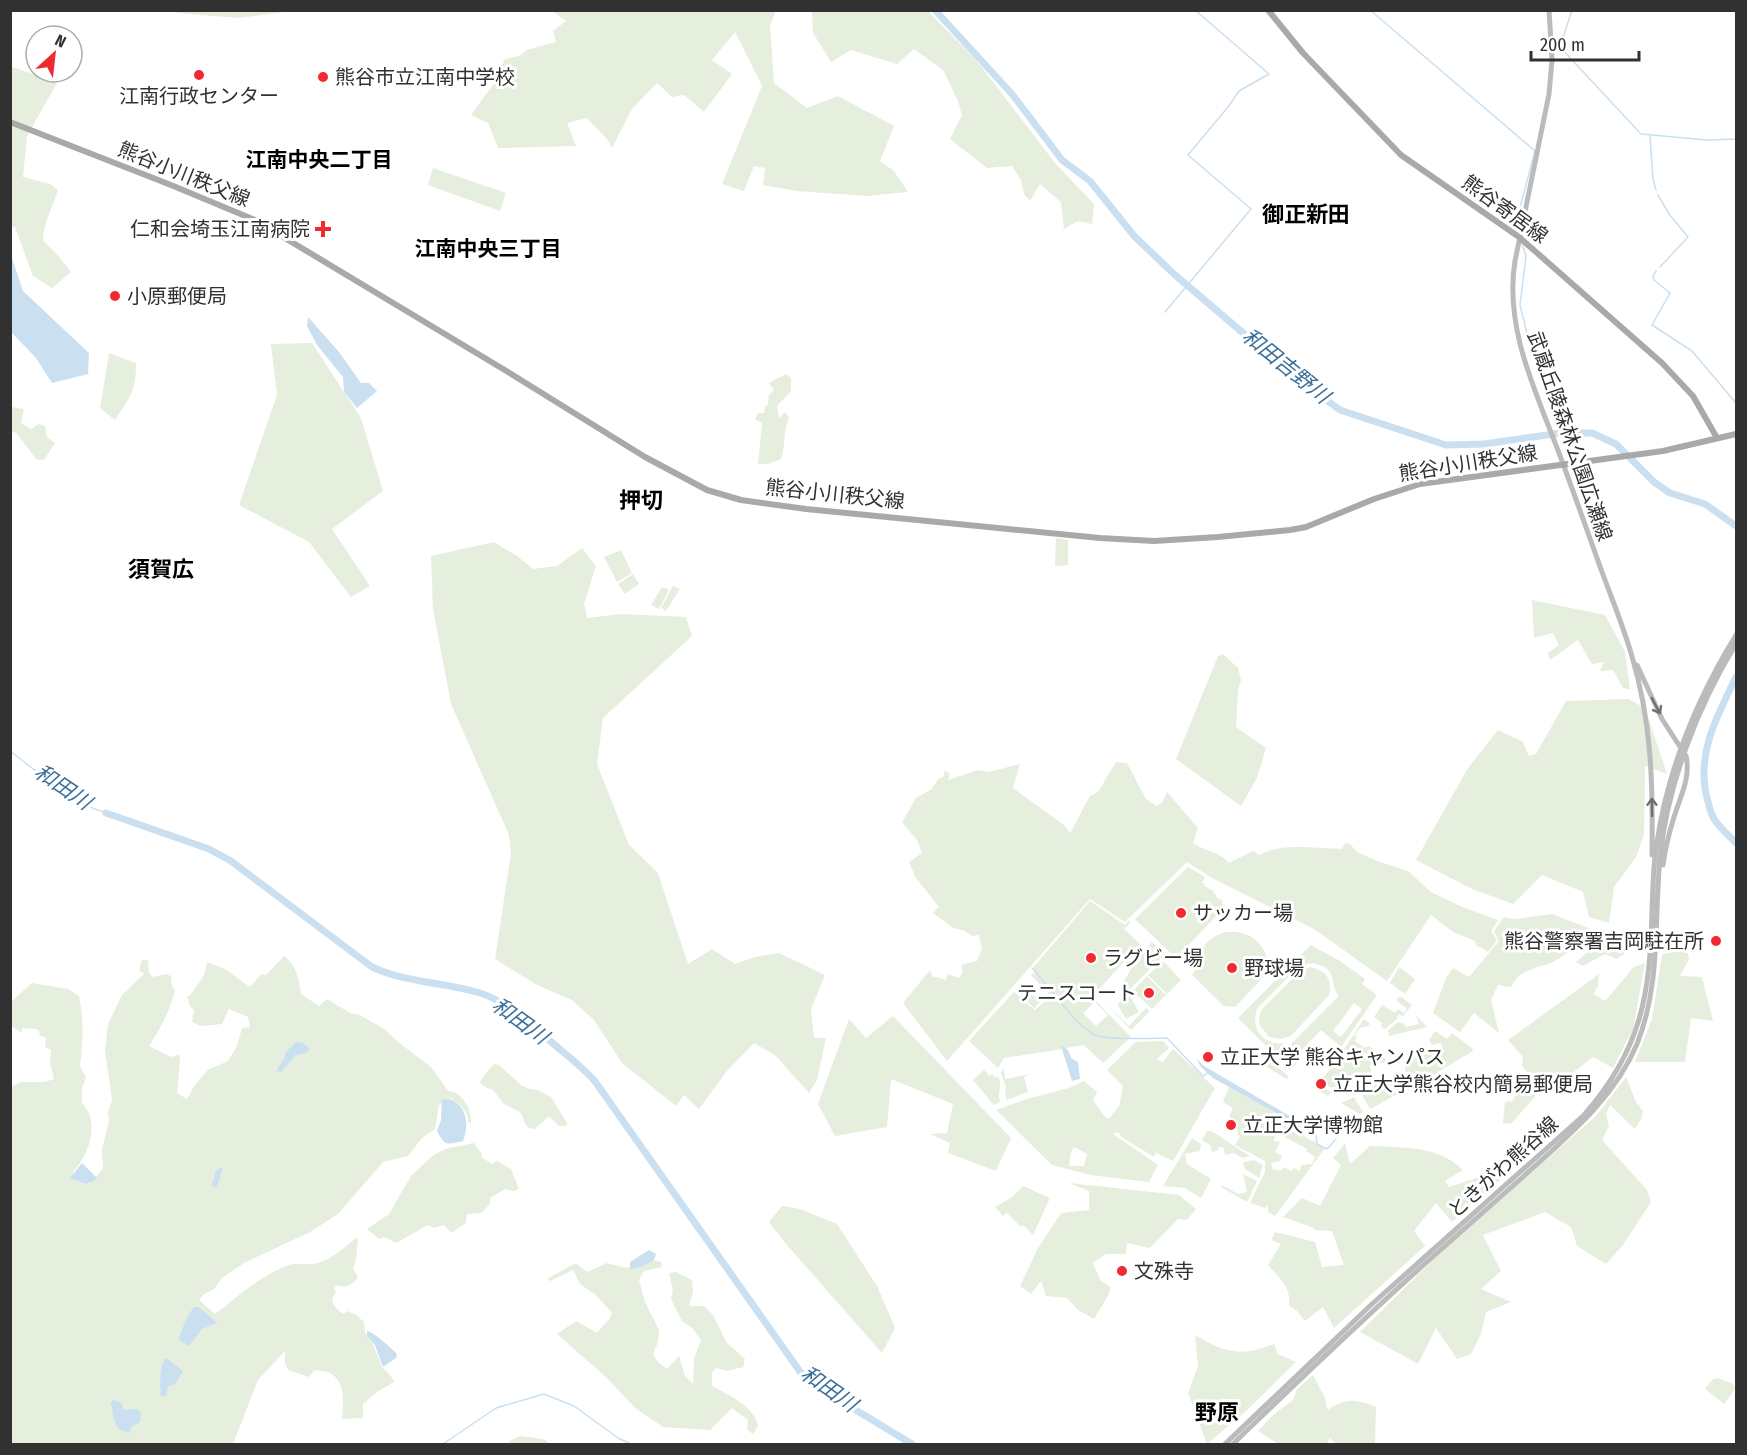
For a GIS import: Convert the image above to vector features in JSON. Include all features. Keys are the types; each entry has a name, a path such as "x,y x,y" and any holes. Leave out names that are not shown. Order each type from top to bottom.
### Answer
{"main road":[{"name":"熊谷寄居線","path":"1268,10 1303,53 1401,155 1520,235 1682,383 1702,410 1717,438"},
{"name":"武蔵丘陵森林公園広瀬線","path":"1549,10 1552,60 1549,94 1512,277 1513,313 1528,371 1631,653 1649,693 1686,756 1686,783 1666,847 1658,898"},
{"name":"熊谷小川秩父線","path":"10,123 182,189 255,220 645,457 707,490 741,500 1043,533 1170,540 1290,530 1317,523 1374,499 1420,484 1635,455 1737,434"},
{"name":"ときがわ熊谷線","path":"1233,1444 1376,1308 1570,1134 1598,1106 1616,1083 1633,1053 1645,1021 1650,983 1655,908 1652,887 1658,831 1709,683 1737,635"},
{"name":"ときがわ熊谷線","path":"1688,740 1714,685 1737,644"},
{"name":"武蔵丘陵森林公園広瀬線","path":"1631,653 1645,706 1649,734 1652,771 1652,887"},
{"name":"ときがわ熊谷線","path":"1655,908 1658,898 1662,843 1672,787"},
{"name":"ときがわ熊谷線","path":"1225,1444 1372,1304 1584,1115 1612,1081 1628,1052 1650,983"}],"green space":[{"path":"171,10 293,11 239,18"},
{"path":"927,10 977,61 1055,163 1094,204 1092,224 1078,221 1064,229 1061,202 1040,184 1030,201 1024,194 1021,180 1012,166 987,168 950,139 962,115 958,101 943,70 914,49 897,64 851,50 831,62 813,33 812,11"},
{"path":"552,11 776,11 770,26 774,83 807,108 838,96 894,126 880,161 894,171 908,192 867,196 796,191 763,185 765,168 754,166 744,191 722,184 762,86 735,32 712,60 732,74 704,112 684,95 672,97 657,83 632,109 612,148 607,139 587,118 567,123 576,146 498,148 488,123 471,115 495,82 505,59 556,42 553,31 566,21"},
{"path":"10,66 24,71 24,84 56,84 27,136 23,177 50,184 58,190 46,221 43,240 71,272 52,288 33,276 15,227 11,227"},
{"path":"433,168 506,193 500,211 428,185"},
{"path":"312,343 361,418 383,491 332,529 370,586 351,597 309,542 239,505 277,395 271,344"},
{"path":"109,353 136,363 135,380 131,393 115,420 100,408"},
{"path":"786,374 791,378 791,391 777,406 779,418 785,412 789,418 781,459 768,464 758,464 762,423 755,419 758,413 764,413 769,395 774,390 769,383"},
{"path":"11,407 24,409 21,423 31,429 38,424 45,426 47,437 55,443 44,460 37,460 17,434 11,430"},
{"path":"1056,538 1068,540 1068,565 1055,566"},
{"path":"494,542 533,569 557,566 582,548 596,566 584,604 587,618 621,614 686,617 692,636 603,718 597,764 629,845 658,873 688,964 712,949 735,964 755,957 779,953 825,975 811,1009 814,1038 826,1038 817,1080 809,1093 776,1056 754,1043 726,1072 699,1109 684,1095 676,1106 622,1063 594,1020 572,1000 537,985 495,959 511,853 509,835 451,704 433,609 431,556"},
{"path":"621,550 632,573 617,582 604,557"},
{"path":"633,574 639,584 625,594 618,584"},
{"path":"673,586 680,589 666,611 661,608"},
{"path":"662,587 669,590 659,609 651,605"},
{"path":"1532,600 1605,615 1625,652 1630,690 1623,688 1613,670 1600,671 1604,662 1592,664 1578,640 1550,660 1548,653 1559,645 1553,633 1534,638"},
{"path":"1223,654 1238,668 1241,680 1238,690 1236,727 1266,748 1257,778 1241,806 1176,759 1218,656"},
{"path":"1628,699 1645,708 1667,774 1645,766 1644,835 1636,857 1614,887 1609,923 1589,917 1583,892 1542,875 1513,904 1472,889 1416,860 1468,768 1498,730 1523,742 1529,756 1536,754 1566,701"},
{"path":"1116,762 1127,763 1146,799 1156,806 1162,803 1167,792 1198,828 1193,843 1229,863 1253,851 1259,855 1289,847 1342,849 1345,843 1350,844 1357,852 1408,871 1431,892 1498,920 1491,931 1497,940 1488,952 1476,945 1475,941 1453,932 1431,915 1387,981 1314,929 1212,878 1187,862 1125,922 1090,899 947,1061 903,1003 930,970 932,976 946,980 948,974 959,978 963,972 961,965 977,961 982,948 979,935 972,936 965,931 953,928 933,913 939,907 916,878 909,862 922,853 917,840 902,822 916,798 932,789 938,779 943,777 945,770 950,774 948,780 978,770 989,772 1020,764 1013,788 1064,825 1070,833 1090,796 1098,792"},
{"name":"サッカー場","path":"1188,867 1205,877 1202,883 1205,884 1204,886 1214,891 1216,897 1226,906 1176,958 1135,919"},
{"path":"1090,901 1125,925 1129,920 1130,923 1124,929 1140,944 1092,997 1131,1037 1103,1063 1084,1045 1066,1048 1063,1045 1062,1049 1004,1058 998,1068 969,1041 1014,992 1035,1010 1051,996 1031,975 1035,972 1032,969","holes":["1095,1002 1108,1015 1096,1026 1083,1013"]},
{"path":"1552,914 1627,943 1627,952 1617,959 1605,954 1583,966 1576,962 1599,942 1594,935 1573,935 1574,949 1553,962 1519,976 1511,987 1498,985 1491,1000 1499,1033 1474,1013 1460,1032 1433,1013 1446,978 1453,968 1469,977 1499,941 1494,931 1504,917 1514,919"},
{"name":"野球場","path":"1226,932 1251,936 1262,947 1268,962 1269,971 1235,1007 1224,1006 1192,975 1204,947 1215,936"},
{"path":"1152,942 1165,954 1128,991 1129,986 1123,983 1139,955"},
{"path":"1311,945 1340,961 1365,979 1362,984 1377,995 1341,1047 1321,1030 1293,1059 1297,1063 1290,1070 1238,1018","holes":["1314,963 1327,969 1339,996 1286,1049 1282,1046 1284,1043 1264,1039 1255,1023 1257,1009 1299,966","1354,1003 1362,1009 1341,1037 1333,1031"]},
{"path":"1686,946 1689,959 1680,976 1702,977 1713,1021 1691,1018 1685,1062 1635,1062 1652,1019 1662,955"},
{"path":"284,956 296,973 301,994 319,1006 327,999 384,1029 431,1067 448,1091 462,1098 468,1107 471,1123 468,1122 463,1108 450,1098 439,1105 435,1129 422,1138 408,1156 383,1162 339,1213 310,1232 244,1263 222,1278 214,1289 204,1294 199,1300 215,1314 269,1274 292,1264 313,1264 325,1260 356,1238 358,1239 356,1259 353,1268 358,1278 348,1286 337,1285 332,1298 336,1308 344,1314 347,1311 355,1314 364,1322 365,1333 373,1344 382,1367 394,1382 363,1404 363,1418 342,1419 342,1393 339,1381 328,1372 315,1370 309,1377 288,1370 285,1363 285,1351 258,1380 233,1444 11,1444 11,1087 21,1082 45,1082 54,1079 50,1064 51,1050 45,1047 46,1038 41,1036 37,1029 22,1028 22,1033 11,1026 11,1002 32,983 68,989 79,996 82,1013 80,1066 86,1077 82,1088 82,1103 88,1111 92,1129 88,1148 73,1172 75,1180 83,1184 90,1184 103,1168 102,1149 112,1100 105,1050 108,1024 122,995 144,974 139,970 142,960 148,960 149,973 153,977 166,974 171,976 172,987 175,990 173,998 165,1019 149,1046 171,1057 179,1054 177,1093 187,1099 194,1086 208,1070 228,1061 237,1046 242,1028 250,1027 248,1017 229,1009 222,1024 201,1026 192,1022 194,1010 187,996 190,996 203,977 207,962 225,969 250,987 261,974 266,975"},
{"name":"テニスコート","path":"1163,961 1181,980 1167,994 1148,975"},
{"path":"1645,963 1633,1029 1613,1068 1593,1057 1566,1078 1556,1072 1511,1124 1503,1123 1505,1102 1513,1101 1526,1071 1522,1066 1523,1057 1508,1040 1599,974 1598,986 1593,994 1605,1001 1634,967"},
{"path":"1310,967 1327,976 1330,985 1329,995 1291,1036 1281,1039 1269,1037 1259,1024 1260,1013 1298,973"},
{"path":"1399,967 1415,979 1405,994 1390,983"},
{"name":"テニスコート","path":"1147,976 1166,995 1152,1009 1133,991"},
{"path":"1027,989 1040,1002 1034,1008 1021,995"},
{"path":"1130,996 1139,1012 1126,1019 1117,1004"},
{"path":"1400,996 1412,1005 1403,1016 1398,1014 1397,1019 1385,1029 1381,1026 1382,1023 1374,1017 1382,1005 1395,1013 1398,1009 1404,1013 1407,1009 1396,1000"},
{"path":"1101,998 1129,1026 1146,1008 1150,1011 1131,1030"},
{"path":"1416,1015 1427,1027 1389,1036 1388,1030 1398,1022 1406,1027 1419,1024"},
{"path":"893,1016 1011,1138 996,1171 948,1153 950,1143 930,1134 947,1133 953,1104 891,1079 887,1127 835,1136 818,1104 849,1019 866,1038"},
{"path":"1364,1019 1370,1024 1361,1027 1354,1036 1357,1037 1355,1041 1365,1048 1369,1046 1389,1062 1370,1065 1371,1073 1337,1090 1325,1085 1324,1087 1331,1093 1328,1096 1316,1089 1316,1086 1333,1066"},
{"path":"1435,1031 1447,1039 1452,1033 1473,1051 1423,1081 1405,1071 1405,1061 1443,1048 1441,1043 1432,1045 1429,1040"},
{"path":"1163,1041 1169,1048 1157,1059 1163,1062 1173,1049 1215,1088 1173,1161 1156,1153 1154,1157 1122,1137 1118,1132 1113,1134 1158,1165 1149,1182 1090,1175 1052,1165 996,1110 1069,1088 1084,1081 1097,1092 1093,1100 1104,1116 1109,1119 1119,1106 1123,1086 1107,1070 1136,1042","holes":["1074,1147 1087,1154 1084,1166 1069,1166"]},
{"path":"1266,1056 1289,1077 1286,1079 1261,1063"},
{"path":"494,1064 499,1065 521,1085 551,1097 567,1123 566,1126 559,1126 549,1116 535,1129 528,1127 520,1112 504,1104 493,1090 483,1086 480,1082"},
{"path":"1004,1068 1005,1079 1030,1074 1024,1077 1028,1092 1007,1100 1006,1087 1001,1073"},
{"path":"984,1070 990,1076 992,1074 996,1078 998,1076 1000,1102 994,1105 973,1080"},
{"path":"1388,1077 1400,1078 1416,1084 1370,1109 1362,1095 1363,1092"},
{"path":"1626,1077 1636,1102 1643,1111 1642,1117 1635,1129 1610,1105 1606,1114 1609,1126 1602,1140 1647,1190 1651,1202 1623,1245 1606,1264 1577,1246 1571,1227 1545,1212 1483,1235 1501,1271 1481,1289 1511,1302 1486,1312 1481,1334 1471,1354 1457,1359 1436,1328 1418,1364 1360,1332 1439,1254 1596,1116"},
{"path":"1229,1087 1298,1126 1295,1131 1325,1148 1275,1216 1268,1212 1268,1205 1265,1208 1250,1203 1265,1172 1265,1161 1235,1145 1240,1136 1237,1134 1234,1120 1229,1117 1233,1108 1223,1102","holes":["1277,1133 1307,1149 1306,1151 1315,1157 1312,1164 1301,1165 1300,1171 1294,1168 1291,1171 1284,1167 1281,1171 1273,1170 1271,1163 1280,1161 1282,1156 1275,1152 1280,1142 1273,1141"]},
{"path":"1354,1097 1363,1112 1360,1114 1341,1103"},
{"path":"1207,1131 1211,1131 1250,1156 1243,1158 1234,1153 1225,1155 1223,1147 1212,1152 1210,1145 1202,1140"},
{"path":"1192,1138 1201,1144 1200,1151 1185,1154 1187,1164 1211,1179 1201,1198 1185,1188 1163,1186"},
{"path":"474,1143 482,1154 481,1157 492,1164 497,1161 511,1169 519,1189 514,1191 505,1189 490,1198 490,1204 481,1213 467,1214 466,1223 451,1233 444,1225 434,1228 428,1225 396,1243 384,1237 379,1239 367,1229 389,1214 411,1176 432,1156 445,1149"},
{"path":"1345,1143 1350,1164 1370,1146 1420,1149 1443,1156 1463,1170 1445,1181 1449,1187 1491,1173 1505,1176 1452,1222 1436,1203 1414,1231 1425,1246 1334,1328 1323,1307 1305,1321 1297,1311 1289,1306 1287,1289 1268,1265 1281,1244 1271,1240 1275,1232 1315,1242 1322,1267 1344,1265 1332,1231 1314,1230 1314,1228 1283,1217 1302,1198 1320,1206 1341,1165 1333,1158"},
{"path":"1254,1160 1263,1165 1259,1178 1246,1170 1243,1164"},
{"path":"1243,1174 1257,1181 1247,1202 1221,1187 1222,1185 1238,1194 1247,1192"},
{"path":"1069,1183 1179,1195 1196,1209 1187,1220 1178,1219 1150,1248 1127,1243 1126,1254 1106,1254 1093,1263 1100,1280 1110,1287 1109,1294 1094,1319 1078,1310 1067,1298 1046,1296 1041,1281 1031,1294 1020,1286 1038,1248 1061,1213 1089,1210 1089,1191"},
{"path":"1023,1186 1050,1198 1033,1235 1007,1213 1003,1216 995,1207 1012,1197"},
{"path":"782,1206 800,1209 837,1224 877,1286 895,1328 882,1353 769,1222"},
{"path":"654,1260 661,1262 662,1267 644,1271 639,1280 645,1302 659,1330 658,1342 653,1354 667,1369 679,1356 685,1376 693,1384 694,1359 701,1340 692,1328 682,1321 671,1299 673,1291 669,1273 676,1272 692,1280 693,1292 689,1306 704,1306 713,1315 727,1343 745,1359 743,1367 727,1371 716,1368 712,1373 712,1386 747,1407 758,1426 753,1434 747,1430 748,1420 732,1408 710,1430 663,1427 635,1408 607,1378 557,1334 576,1321 597,1333 612,1313 596,1295 580,1284 573,1270 550,1281 547,1279 576,1263 587,1272 607,1263 631,1268"},
{"path":"1195,1335 1215,1346 1233,1351 1252,1351 1274,1344 1278,1354 1296,1362 1245,1412 1207,1444 1188,1393 1198,1366"},
{"path":"1313,1375 1324,1396 1328,1410 1339,1403 1351,1401 1363,1402 1376,1407 1375,1444 1336,1444 1330,1438 1327,1444 1279,1444 1258,1431 1273,1415 1293,1400 1297,1389"},
{"path":"1718,1378 1733,1384 1735,1389 1724,1404 1705,1389 1713,1379"},
{"path":"520,1436 543,1439 551,1444 509,1444 509,1441"}],"water":[{"path":"11,255 23,291 89,353 88,374 52,383 36,358 11,332"},
{"path":"308,317 339,352 361,383 369,383 377,391 357,408 344,392 343,377 317,345 307,326"},
{"path":"296,1042 303,1043 309,1048 308,1052 295,1056 281,1072 276,1071 286,1052"},
{"path":"1062,1045 1068,1050 1071,1058 1078,1062 1080,1079 1072,1081"},
{"path":"1196,1058 1204,1066 1317,1132 1315,1135 1213,1078 1201,1067"},
{"path":"449,1099 460,1106 463,1111 466,1129 463,1141 449,1144 444,1142 437,1131 441,1120 442,1100"},
{"path":"82,1163 97,1178 87,1184 70,1178"},
{"path":"223,1168 217,1187 214,1188 211,1184 215,1172"},
{"path":"649,1250 656,1254 654,1260 641,1267 630,1269 630,1262"},
{"path":"194,1307 199,1307 217,1323 202,1329 189,1346 179,1340"},
{"path":"367,1331 391,1348 397,1354 396,1358 383,1367 375,1345 367,1336"},
{"path":"166,1358 183,1371 175,1384 168,1387 166,1396 161,1397 161,1370"},
{"path":"113,1400 121,1402 124,1410 137,1409 141,1413 140,1422 131,1427 129,1433 121,1430 116,1424 110,1405"}],"waterway":[{"name":"和田吉野川","path":"935,10 1012,94 1062,160 1090,181 1135,237 1174,274 1263,350 1340,410 1446,445 1484,444 1561,433 1592,433 1616,444 1654,482 1670,493 1705,504 1736,526"},
{"path":"1165,312 1251,209 1188,155 1239,91 1269,74 1195,10"},
{"path":"1370,10 1535,151 1516,223 1518,231"},
{"path":"1572,10 1560,47 1641,134 1707,140 1736,139"},
{"path":"1650,136 1656,190"},
{"path":"1658,195 1669,214 1688,237 1660,267"},
{"path":"1522,244 1526,256 1520,305 1528,337 1561,433"},
{"path":"1656,271 1653,276 1654,280 1670,293 1652,325 1692,351 1736,403"},
{"name":"和田吉野川","path":"1736,677 1712,731 1705,758 1704,773 1708,804 1712,815 1719,826 1736,843"},
{"name":"和田川","path":"10,751 68,795 106,813"},
{"name":"和田川","path":"106,813 209,849 231,861 372,967 398,976 480,993 499,1001 516,1013 594,1080 801,1373 821,1389 912,1444"},
{"path":"1032,968 1069,1013 1093,1034 1117,1038 1167,1038 1203,1076 1209,1072"},
{"path":"1316,1135 1317,1144 1327,1149 1336,1139"},
{"path":"443,1444 496,1408 544,1394 574,1406 618,1438 631,1444"}],"place":[{"name":"江南行政センター","path":"199,75"},
{"name":"熊谷市立江南中学校","path":"323,77"},
{"name":"仁和会埼玉江南病院","path":"323,229"},
{"name":"小原郵便局","path":"115,296"},
{"name":"サッカー場","path":"1181,913"},
{"name":"熊谷警察署吉岡駐在所","path":"1716,941"},
{"name":"ラグビー場","path":"1091,958"},
{"name":"野球場","path":"1232,968"},
{"name":"テニスコート","path":"1149,993"},
{"name":"立正大学 熊谷キャンパス","path":"1208,1057"},
{"name":"立正大学熊谷校内簡易郵便局","path":"1321,1084"},
{"name":"立正大学博物館","path":"1231,1125"},
{"name":"文殊寺","path":"1122,1271"}],"district":[{"name":"江南中央二丁目","path":"319,160"},
{"name":"御正新田","path":"1306,214"},
{"name":"江南中央三丁目","path":"488,249"},
{"name":"押切","path":"641,500"},
{"name":"須賀広","path":"161,569"},
{"name":"野原","path":"1217,1412"}]}
